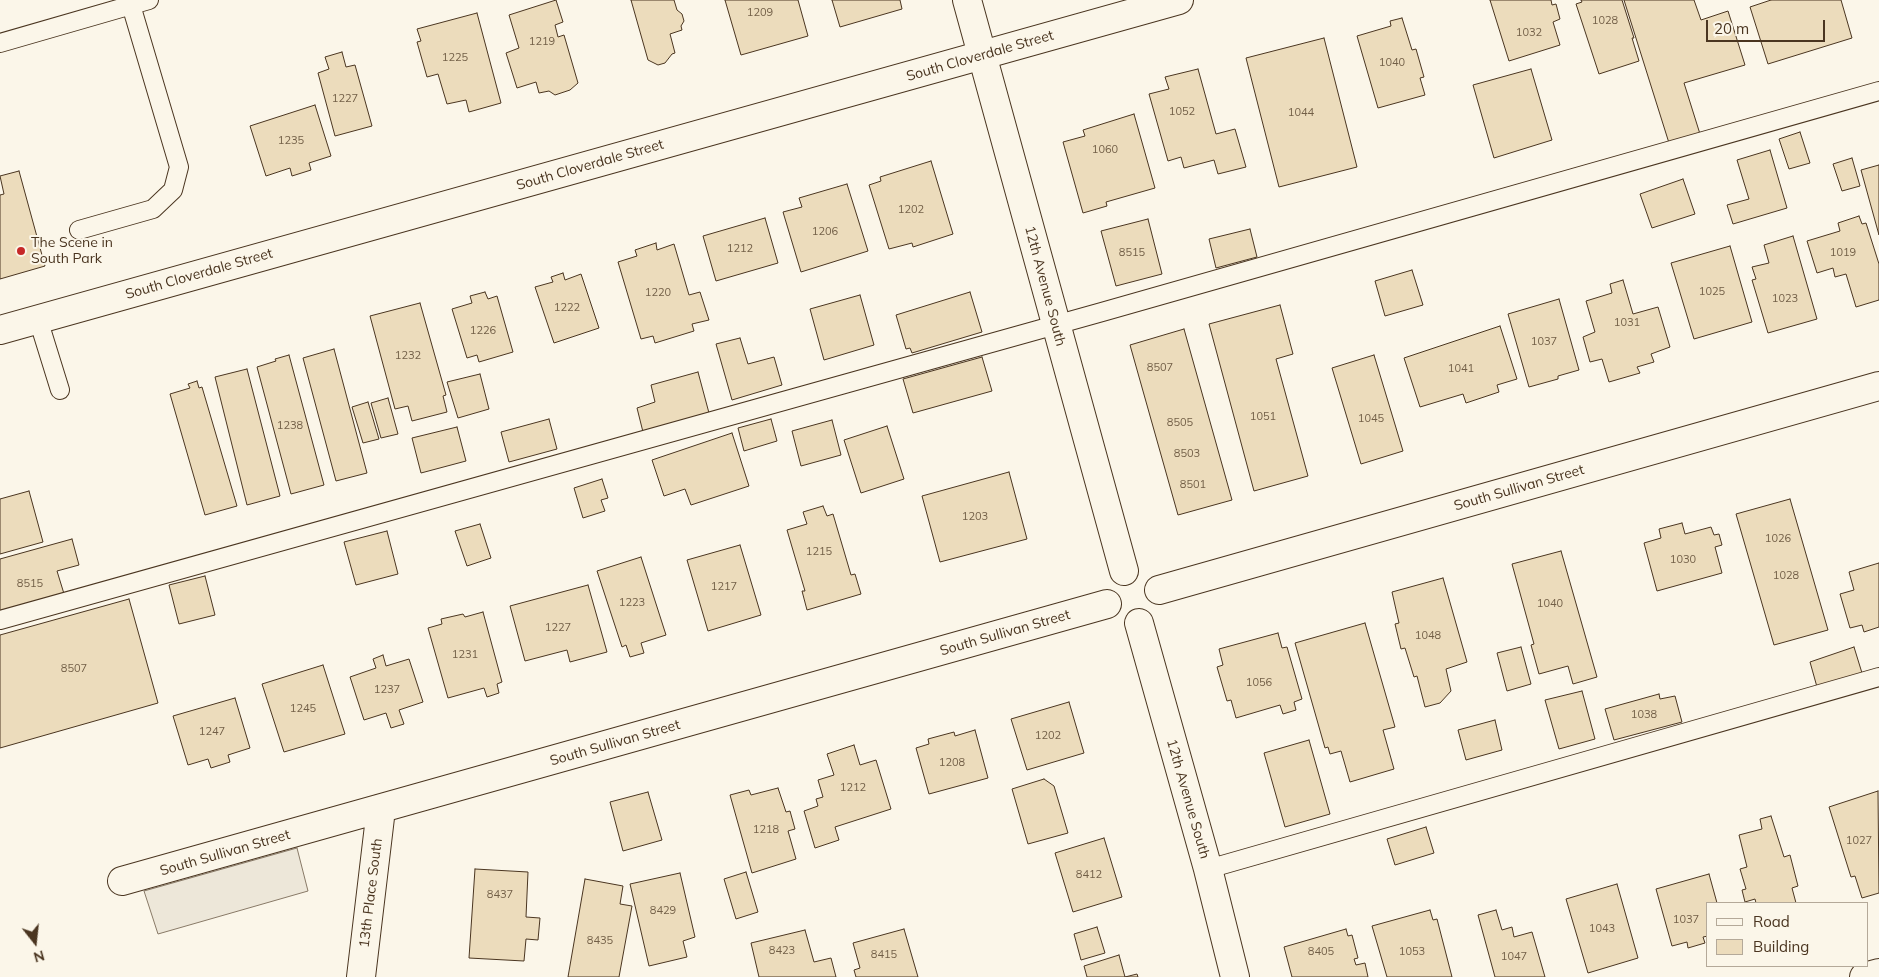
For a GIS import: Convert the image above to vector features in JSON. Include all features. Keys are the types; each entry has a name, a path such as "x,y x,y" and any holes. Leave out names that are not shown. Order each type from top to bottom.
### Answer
{"street":[{"name":"12th Avenue South","path":"967,0 1124,572"},
{"name":"South Cloverdale Street","path":"0,330 1179,0"},
{"name":"South Sullivan Street","path":"1159,590 1879,386"},
{"path":"1138,570 1146,573 1153,578 1159,590 1159,602 1156,610 1150,617 1139,623 1124,622 1116,618 1109,611 1106,592 1109,583 1114,577 1124,572 1138,570"},
{"name":"South Sullivan Street","path":"122,881 1107,604"},
{"name":"12th Avenue South","path":"1139,623 1208,869 1235,977"},
{"name":"13th Place South","path":"361,977 381,809"},
{"path":"1864,977 1879,973"}],"lane":[{"path":"0,42 149,0"},
{"path":"79,230 153,209 173,190 180,167 132,5"},
{"path":"0,620 1879,91"},
{"path":"38,320 60,390"},
{"path":"1208,869 1879,677"}],"shaded area":[{"path":"297,848 308,891 158,934 144,891"}],"building":[{"path":"556,0 563,22 555,25 558,37 564,35 578,83 570,90 555,95 549,91 539,93 536,82 517,88 506,53 519,48 509,15"},
{"path":"631,0 674,0 677,10 682,14 684,21 681,26 682,30 670,34 675,53 665,63 658,65 648,60"},
{"path":"725,0 798,0 808,36 741,55"},
{"path":"832,0 900,0 902,9 840,27"},
{"path":"1490,0 1551,0 1552,5 1556,4 1560,19 1553,22 1560,45 1509,61"},
{"path":"1581,0 1622,0 1639,61 1599,74 1576,4 1582,2"},
{"path":"1624,0 1694,0 1701,20 1728,11 1745,65 1684,83 1700,134 1669,143"},
{"path":"1771,0 1841,0 1852,38 1768,64 1750,7"},
{"path":"477,13 501,103 469,112 466,100 447,104 438,74 427,77 417,42 421,41 417,29"},
{"path":"1402,18 1412,50 1416,49 1424,77 1420,78 1425,95 1378,108 1357,36 1391,26 1390,21"},
{"path":"1324,38 1357,167 1279,187 1246,58"},
{"path":"342,52 346,67 355,65 372,126 335,136 318,73 329,69 325,57"},
{"path":"1198,69 1216,134 1235,129 1246,167 1218,174 1214,160 1184,168 1181,157 1168,161 1149,94 1169,89 1165,77"},
{"path":"1531,69 1552,140 1494,158 1473,85"},
{"path":"315,105 331,156 309,163 311,170 292,176 290,168 266,176 250,126"},
{"path":"1134,114 1155,188 1106,202 1107,206 1083,213 1063,142 1085,136 1083,130"},
{"path":"1800,132 1810,163 1789,169 1779,139"},
{"path":"1770,150 1787,208 1733,224 1727,205 1749,199 1737,160"},
{"path":"1852,158 1860,186 1842,191 1833,164"},
{"path":"931,161 953,234 913,247 912,243 889,249 869,185 881,181 880,177"},
{"path":"1879,165 1879,235 1861,170"},
{"path":"19,171 45,266 0,279 0,195 4,194 0,176"},
{"path":"1683,179 1695,214 1652,228 1640,194"},
{"path":"847,184 868,251 801,272 783,212 802,207 799,198"},
{"path":"1859,216 1862,224 1866,223 1879,264 1879,300 1856,307 1846,274 1835,277 1833,268 1817,273 1807,241 1840,231 1838,223"},
{"path":"765,218 778,263 716,281 703,236"},
{"path":"1148,219 1162,274 1116,286 1101,231"},
{"path":"1250,229 1257,257 1216,268 1209,239"},
{"path":"1793,236 1817,319 1768,333 1752,280 1756,279 1752,267 1769,263 1764,245"},
{"path":"656,243 657,250 674,244 689,295 700,292 709,320 692,324 694,331 655,343 653,336 641,339 618,262 637,256 635,250"},
{"path":"1730,246 1752,322 1694,339 1671,263"},
{"path":"1412,270 1423,305 1385,316 1375,281"},
{"path":"563,273 565,280 581,274 599,328 554,343 535,287 553,282 551,277"},
{"path":"1623,280 1633,314 1658,307 1670,347 1651,354 1654,362 1637,367 1640,373 1609,382 1602,359 1590,362 1583,337 1595,332 1586,301 1612,293 1610,284"},
{"path":"485,292 488,299 497,296 513,352 479,362 477,355 467,358 452,309 472,303 470,296"},
{"path":"970,292 982,332 912,353 910,348 906,349 896,315"},
{"path":"860,295 874,345 824,360 810,309"},
{"path":"1559,299 1579,370 1558,376 1558,379 1529,387 1508,314"},
{"path":"420,303 446,395 443,396 447,412 412,421 408,406 395,409 370,316"},
{"path":"1280,305 1293,354 1276,359 1308,476 1254,491 1209,324"},
{"path":"1500,326 1517,379 1497,385 1499,392 1466,403 1463,394 1420,407 1404,358"},
{"path":"1184,329 1232,500 1178,515 1130,345"},
{"path":"740,338 748,364 774,357 782,385 732,400 716,344"},
{"path":"334,349 367,473 336,481 303,358"},
{"path":"289,355 324,485 291,494 257,367"},
{"path":"1374,355 1403,451 1361,464 1332,368"},
{"path":"982,357 992,391 913,413 903,379"},
{"path":"247,369 280,496 247,505 215,377"},
{"path":"698,372 709,413 643,432 637,408 655,402 651,385"},
{"path":"480,374 489,409 458,418 447,382"},
{"path":"197,381 199,388 202,387 237,506 205,515 170,394 190,388 188,384"},
{"path":"388,398 398,434 381,438 371,403"},
{"path":"368,402 379,439 363,443 352,407"},
{"path":"549,419 557,449 509,462 501,432"},
{"path":"771,419 777,441 744,451 738,428"},
{"path":"832,420 841,455 801,466 792,431"},
{"path":"887,426 904,479 861,493 844,440"},
{"path":"457,427 466,461 421,473 412,438"},
{"path":"732,433 749,486 691,505 685,489 664,496 652,460"},
{"path":"1009,472 1027,539 940,562 922,496"},
{"path":"602,479 608,498 601,500 605,511 583,518 574,488"},
{"path":"29,491 43,542 0,554 0,499"},
{"path":"1790,499 1828,630 1774,645 1736,514"},
{"path":"823,506 827,516 833,514 851,575 855,574 861,594 807,610 802,591 805,591 787,530 807,524 803,512"},
{"path":"1682,523 1685,534 1711,527 1714,535 1719,534 1722,545 1715,547 1722,573 1657,591 1644,543 1661,538 1659,529"},
{"path":"480,524 491,558 467,566 455,531"},
{"path":"387,531 398,574 356,585 344,542"},
{"path":"72,539 79,565 57,571 65,597 0,616 0,559"},
{"path":"740,545 761,615 708,631 687,560"},
{"path":"1561,551 1597,677 1573,684 1568,666 1539,674 1531,645 1534,644 1512,564"},
{"path":"641,557 666,635 641,643 644,653 630,657 626,645 622,647 597,571"},
{"path":"1879,563 1879,627 1864,632 1862,625 1850,628 1840,594 1854,590 1849,572"},
{"path":"205,576 215,615 179,624 169,585"},
{"path":"1443,578 1467,662 1446,669 1451,691 1440,703 1425,707 1417,676 1414,677 1405,648 1401,649 1395,624 1399,623 1392,592"},
{"path":"588,585 607,652 570,662 567,650 525,661 510,606"},
{"path":"129,599 158,703 0,748 0,635"},
{"path":"483,612 502,682 497,684 499,693 487,697 484,688 448,698 428,628 442,624 441,619 463,614 465,617"},
{"path":"1365,623 1395,727 1383,730 1394,769 1350,782 1341,751 1330,754 1328,747 1325,748 1295,643"},
{"path":"1278,633 1282,648 1287,647 1302,699 1294,702 1296,710 1283,714 1280,705 1236,718 1231,700 1227,701 1217,667 1223,665 1219,649"},
{"path":"1521,647 1531,684 1507,691 1497,653"},
{"path":"1854,647 1862,673 1817,687 1810,662"},
{"path":"383,655 386,666 409,659 423,702 399,710 404,724 391,728 386,713 364,720 350,677 376,668 373,659"},
{"path":"323,665 345,734 284,752 262,684"},
{"path":"1582,691 1595,739 1559,749 1545,700"},
{"path":"1659,694 1660,699 1675,696 1682,722 1614,740 1605,709"},
{"path":"235,698 250,748 228,755 230,762 211,768 208,759 188,765 173,716"},
{"path":"1069,702 1084,753 1027,770 1011,719"},
{"path":"1495,720 1502,750 1466,760 1458,730"},
{"path":"975,730 988,778 929,794 916,748 929,744 928,739 954,732 955,736"},
{"path":"1309,740 1330,814 1285,827 1264,753"},
{"path":"854,745 860,765 876,760 891,809 835,827 839,840 815,848 804,811 818,806 816,799 823,797 818,780 834,775 827,754"},
{"path":"1044,779 1054,786 1068,833 1028,844 1012,789"},
{"path":"778,788 786,812 790,811 795,829 788,831 796,859 752,873 730,795 749,790 751,795"},
{"path":"1878,791 1879,893 1862,898 1855,876 1851,877 1829,807"},
{"path":"648,792 662,840 623,851 610,802"},
{"path":"1771,816 1784,857 1790,855 1798,886 1792,888 1796,902 1756,902 1755,899 1745,902 1742,890 1746,889 1740,869 1747,867 1739,835 1762,829 1760,819"},
{"path":"1426,827 1434,853 1395,865 1387,839"},
{"path":"1104,838 1122,897 1073,912 1055,853"},
{"path":"475,869 528,872 526,917 540,918 538,940 526,939 524,961 469,958"},
{"path":"746,872 758,912 736,919 724,879"},
{"path":"680,873 695,937 683,941 687,957 649,966 630,884"},
{"path":"1709,874 1717,902 1706,902 1706,936 1703,937 1705,943 1688,948 1687,942 1672,946 1656,889"},
{"path":"585,879 623,886 620,904 632,906 619,977 568,977"},
{"path":"1617,884 1638,958 1588,973 1566,899"},
{"path":"1430,910 1433,920 1437,919 1452,977 1387,977 1372,926"},
{"path":"1496,910 1502,930 1512,927 1514,937 1532,932 1545,977 1495,977 1478,915"},
{"path":"1097,927 1105,953 1081,960 1074,934"},
{"path":"904,929 918,977 856,977 854,970 860,968 853,943"},
{"path":"1346,929 1348,936 1352,935 1358,958 1354,959 1356,965 1365,963 1368,977 1292,977 1284,947"},
{"path":"805,930 814,962 831,958 836,977 759,977 751,943"},
{"path":"1119,955 1125,977 1087,977 1084,966"},
{"path":"1137,974 1138,977 1125,977"}],"place":[{"name":"The Scene in South Park","path":"21,251"}]}
